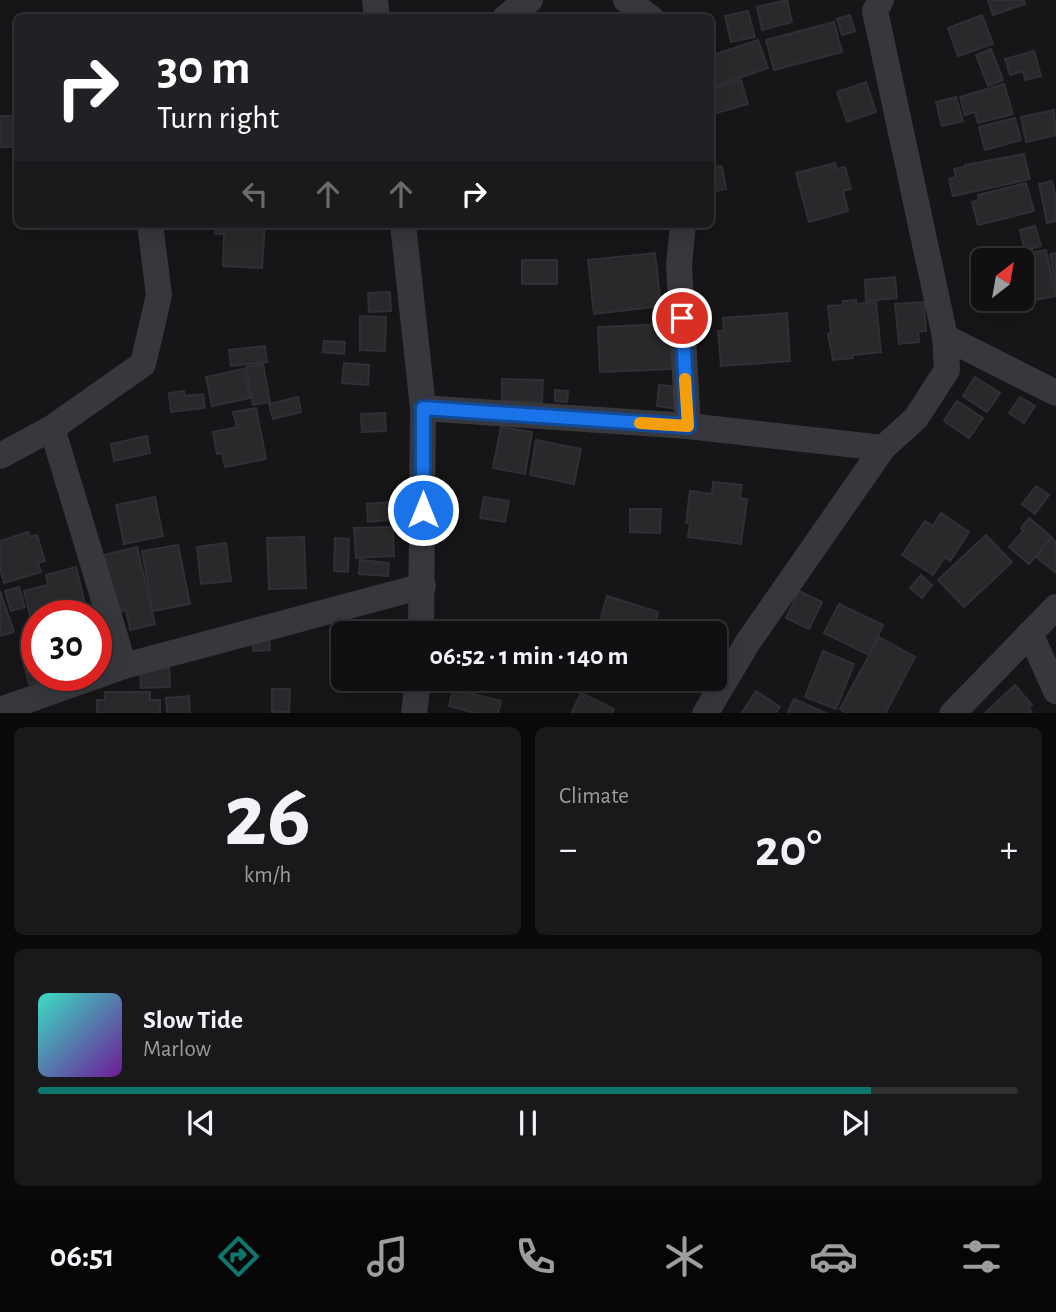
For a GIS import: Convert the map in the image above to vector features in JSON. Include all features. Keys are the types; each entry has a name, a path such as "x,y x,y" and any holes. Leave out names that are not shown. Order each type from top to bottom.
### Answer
{"street":[{"path":"510,14 530,0"},
{"path":"626,0 646,14"},
{"path":"705,713 748,642 883,448 916,418 947,370 945,337 875,10 881,0"},
{"path":"0,456 52,428 143,364 159,295 151,228"},
{"path":"403,228 423,408 422,621"},
{"path":"683,228 680,265 688,426"},
{"path":"945,337 1056,393"},
{"path":"423,408 688,426 883,448"},
{"path":"52,428 124,666"},
{"path":"0,710 124,666 423,586"},
{"path":"952,713 1056,607"},
{"path":"1030,633 1056,691"},
{"path":"414,713 417,691"}],"building":[{"path":"787,0 792,22 762,30 757,7"},
{"path":"988,0 1024,0 1025,4 993,15"},
{"path":"748,11 755,37 731,42 725,16"},
{"path":"850,15 855,31 842,35 837,19"},
{"path":"982,15 993,44 958,56 948,28"},
{"path":"834,22 842,52 774,70 766,40"},
{"path":"758,40 768,68 714,87 714,55"},
{"path":"991,49 1003,80 988,86 976,55"},
{"path":"1034,51 1041,76 1025,80 1023,71 1010,75 1005,59"},
{"path":"741,80 748,104 714,114 714,88"},
{"path":"866,82 876,112 847,122 837,92"},
{"path":"1004,84 1013,114 978,123 975,112 965,115 960,97"},
{"path":"956,97 963,121 942,126 936,102"},
{"path":"1054,110 1056,135 1026,142 1021,117"},
{"path":"0,116 14,116 14,147 0,147"},
{"path":"1015,118 1021,140 985,150 979,127"},
{"path":"1024,154 1030,179 953,196 949,179 956,177 954,169"},
{"path":"835,163 837,169 845,167 851,189 843,191 848,211 809,222 796,173"},
{"path":"722,166 726,189 714,191 714,167"},
{"path":"1052,181 1056,198 1056,221 1047,223 1039,184"},
{"path":"1026,183 1034,211 978,225 972,202 979,200 978,195"},
{"path":"1035,226 1041,246 1024,248 1020,230"},
{"path":"216,228 265,228 262,268 223,266 224,234 215,234"},
{"path":"1046,250 1056,296 1034,300 1034,252"},
{"path":"655,253 661,306 594,314 588,260"},
{"path":"1056,253 1056,287 1050,254"},
{"path":"522,260 557,260 557,284 522,284"},
{"path":"895,277 897,298 866,301 865,280"},
{"path":"390,292 391,311 369,312 368,293"},
{"path":"856,300 856,304 876,302 881,352 833,360 828,334 831,333 828,306 843,305 843,301"},
{"path":"924,302 926,331 918,332 919,342 899,344 895,304"},
{"path":"787,313 790,361 721,366 718,331 724,331 723,318"},
{"path":"360,316 386,317 385,351 360,350"},
{"path":"669,324 678,353 671,353 672,369 600,372 598,327"},
{"path":"324,341 345,342 344,354 323,352"},
{"path":"265,346 267,362 231,366 229,350"},
{"path":"344,363 369,365 368,385 342,383"},
{"path":"263,364 270,402 253,405 246,367"},
{"path":"244,369 250,398 212,406 206,377"},
{"path":"975,377 1000,393 987,412 963,396"},
{"path":"502,379 543,380 542,402 502,401"},
{"path":"659,385 681,387 679,409 657,406"},
{"path":"555,390 568,391 567,402 555,401"},
{"path":"184,391 185,396 203,394 205,408 171,412 169,393"},
{"path":"298,397 301,412 273,419 269,404"},
{"path":"1020,397 1035,406 1024,423 1009,413"},
{"path":"957,401 983,418 969,438 944,421"},
{"path":"256,408 266,459 225,467 222,453 217,454 213,432 237,427 233,412"},
{"path":"385,413 386,431 362,432 361,414"},
{"path":"501,427 532,432 525,474 493,468"},
{"path":"147,436 150,453 114,461 111,444"},
{"path":"536,440 581,449 574,484 530,475"},
{"path":"713,482 742,485 740,498 747,499 741,544 688,537 690,523 686,523 690,491 712,494"},
{"path":"1036,486 1049,495 1035,514 1022,504"},
{"path":"155,497 163,536 124,544 116,505"},
{"path":"484,497 509,501 505,522 480,518"},
{"path":"389,502 390,520 368,522 367,504"},
{"path":"630,509 661,509 660,533 630,532"},
{"path":"941,513 969,532 950,561 945,557 933,575 902,555 925,521 933,526"},
{"path":"1029,518 1052,537 1029,564 1009,547 1023,531 1021,528"},
{"path":"393,527 394,556 356,558 354,528"},
{"path":"28,532 30,537 37,535 45,561 38,563 41,572 4,583 0,568 0,541"},
{"path":"986,535 1012,562 964,607 938,580"},
{"path":"304,537 306,588 269,589 267,538"},
{"path":"335,538 349,539 348,572 334,571"},
{"path":"1051,538 1056,542 1056,573 1036,557"},
{"path":"226,543 231,581 201,584 197,547"},
{"path":"178,545 190,604 153,611 142,551"},
{"path":"137,547 155,624 130,630 126,610 117,612 104,555"},
{"path":"360,560 389,563 388,576 359,574"},
{"path":"76,567 84,600 26,600 24,591 48,585 46,575"},
{"path":"921,575 932,585 922,598 910,588"},
{"path":"19,587 23,600 21,608 11,611 5,591"},
{"path":"0,591 14,632 0,636"},
{"path":"799,591 822,602 809,629 786,618"},
{"path":"607,596 658,612 656,621 600,621"},
{"path":"839,604 883,625 869,655 824,633"},
{"path":"269,636 270,650 253,651 252,637"},
{"path":"879,637 915,657 886,713 846,713 840,709"},
{"path":"823,651 854,664 836,709 805,697"},
{"path":"169,668 170,687 141,688 140,669"},
{"path":"1015,685 1032,705 1028,708 1032,713 985,713"},
{"path":"272,689 290,689 289,712 272,712"},
{"path":"453,691 501,701 498,713 475,713 449,706"},
{"path":"756,691 780,707 776,713 742,713"},
{"path":"105,692 150,692 150,700 160,700 160,713 97,713 97,700 105,700"},
{"path":"581,693 614,709 612,713 571,713"},
{"path":"189,696 190,713 167,713 166,698"},
{"path":"794,699 826,713 787,713"}],"slow traffic":[{"path":"640,423 688,426 685,379"}],"route":[{"path":"423,510 423,408 688,426 682,318"}]}
